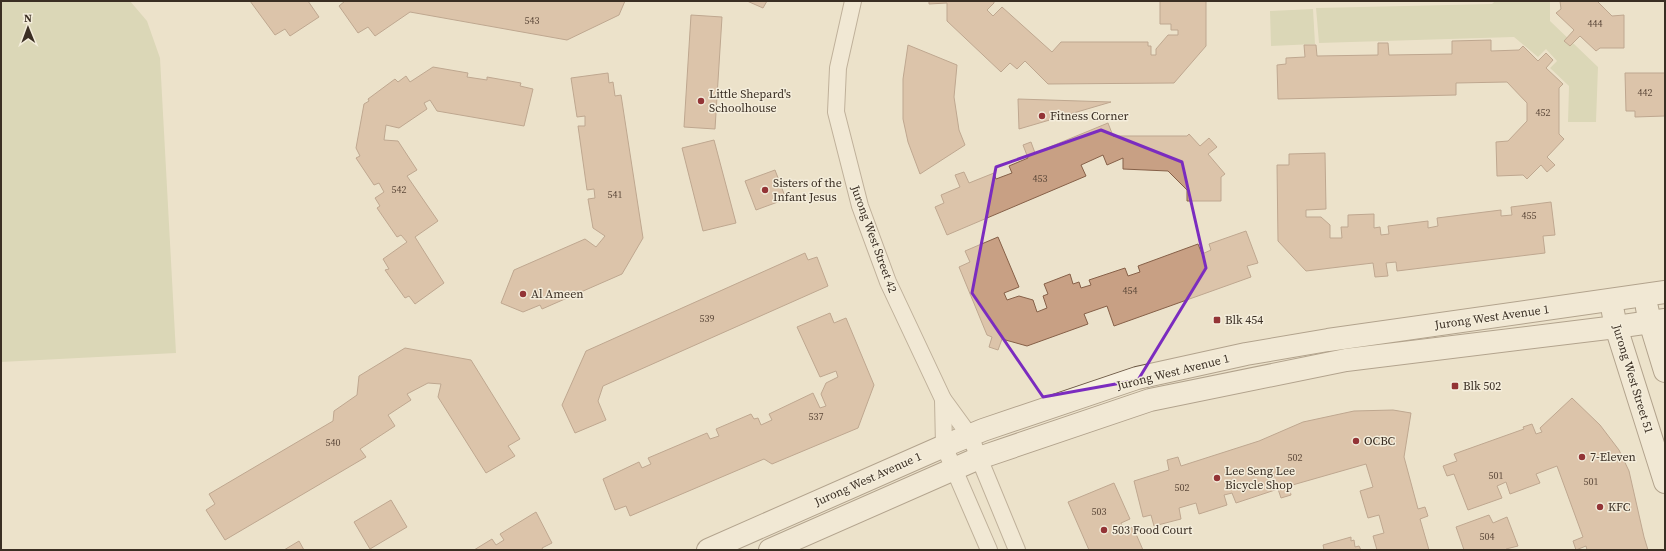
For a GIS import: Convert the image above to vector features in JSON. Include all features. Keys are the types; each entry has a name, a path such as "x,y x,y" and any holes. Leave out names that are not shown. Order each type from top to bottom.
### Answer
{"street":[{"name":"Jurong West Street 42","path":"853,1 838,68 836,112 860,206 885,275 943,399 970,436 1017,550"},
{"name":"Jurong West Avenue 1","path":"708,550 944,446 1137,378 1246,354 1328,340 1655,294"},
{"path":"1655,294 1657,321 1665,371"},
{"name":"Jurong West Street 51","path":"1611,299 1616,327 1665,482"},
{"name":"Jurong West Avenue 1","path":"770,550 979,458 1140,403 1205,388 1346,360 1657,321"},
{"name":"Jurong West Street 42","path":"943,399 944,446"},
{"path":"944,446 989,550"}],"highlighted area":[{"path":"1101,130 1182,162 1206,268 1138,380 1043,397 972,293 996,167"}],"green space":[{"path":"1,1 130,1 147,21 160,58 176,353 1,362"},
{"path":"1495,1 1550,1 1550,21 1598,67 1596,122 1568,122 1569,86 1550,68 1557,61 1546,49 1538,57 1514,37 1319,43 1316,8 1492,4"},
{"path":"1313,9 1315,44 1271,46 1270,11"}],"building":[{"path":"250,1 308,1 319,17 290,36 285,29 275,35"},
{"path":"345,1 625,1 619,15 567,40 410,12 375,36 368,27 358,33 339,6"},
{"path":"747,1 767,1 763,8"},
{"path":"929,1 994,1 994,3 987,10 993,16 1002,7 1052,52 1061,42 1148,42 1148,46 1151,46 1151,55 1156,55 1156,49 1168,35 1178,35 1178,30 1171,30 1171,24 1160,24 1160,1 1206,1 1206,46 1174,83 1048,84 1025,61 1017,69 1010,63 1001,72 947,21 947,3 929,4"},
{"path":"1560,1 1597,1 1612,16 1624,15 1624,48 1600,48 1596,51 1580,36 1570,46 1564,41 1574,30 1556,13 1561,9"},
{"path":"691,15 722,17 715,129 684,127"},
{"path":"1491,40 1491,51 1519,50 1523,46 1538,61 1546,53 1553,60 1546,68 1563,84 1559,88 1559,134 1564,139 1547,157 1555,165 1547,172 1541,165 1527,179 1523,175 1497,176 1496,142 1508,141 1527,121 1527,103 1507,82 1456,83 1456,95 1278,99 1277,65 1286,64 1286,58 1305,57 1304,45 1316,45 1317,56 1378,55 1378,43 1388,43 1389,55 1452,54 1452,41"},
{"path":"908,45 957,65 954,97 959,130 965,145 920,174 908,142 903,119 903,79"},
{"path":"433,67 468,73 467,77 487,80 487,77 521,83 520,86 533,89 524,126 437,111 430,100 424,103 427,109 399,128 386,125 384,140 398,141 417,170 407,176 438,221 415,237 444,283 415,304 409,296 405,298 385,270 389,269 383,259 407,242 401,235 397,237 377,208 380,206 375,198 384,192 379,183 374,185 356,158 360,156 356,148 364,104 369,101 368,99 395,79 398,82 406,76 410,82"},
{"path":"608,73 609,83 613,82 615,96 621,95 643,238 622,274 542,309 540,305 523,312 501,303 514,270 585,239 596,247 605,236 593,228 588,199 595,198 594,189 587,190 578,126 585,126 585,116 577,117 571,78"},
{"path":"1625,73 1665,73 1665,116 1635,117 1635,111 1626,111"},
{"name":"Fitness Corner","path":"1018,99 1111,102 1019,129"},
{"path":"1108,123 1113,136 1187,136 1189,134 1200,146 1209,138 1217,147 1208,154 1225,174 1221,177 1221,201 1187,201 1187,190 1168,171 1123,169 1123,158 1107,165 1103,155 1081,165 1086,176 947,235 935,207 944,203 941,195 960,187 955,175 964,172 969,183 994,173 996,179 1012,173 1009,166 1028,158 1023,145 1031,142 1035,153"},
{"path":"714,140 736,223 703,231 682,148"},
{"path":"1325,153 1326,209 1306,210 1306,217 1321,217 1330,225 1330,238 1342,238 1341,227 1348,227 1348,215 1374,214 1374,228 1380,227 1381,235 1389,234 1388,226 1428,221 1428,228 1438,226 1437,218 1501,210 1501,216 1512,215 1511,207 1551,202 1555,235 1543,236 1545,253 1397,271 1396,262 1386,263 1388,276 1375,277 1373,263 1306,271 1278,241 1277,165 1289,165 1289,154"},
{"name":"Sisters of the Infant Jesus","path":"775,170 786,199 756,210 745,181"},
{"path":"1246,231 1258,263 1247,266 1251,277 1114,326 1107,306 1084,314 1088,324 1027,346 1002,339 998,350 989,347 992,337 987,335 959,267 970,262 965,251 998,237 1019,287 1004,293 1007,300 1019,296 1033,300 1037,312 1047,308 1043,296 1048,294 1044,284 1070,274 1073,284 1079,282 1081,288 1091,285 1089,280 1125,268 1128,276 1140,272 1138,266 1198,244 1202,254 1211,250 1209,244"},
{"path":"805,253 808,260 817,257 828,286 603,386 598,401 606,420 575,433 562,405 586,351"},
{"path":"830,313 834,323 846,318 874,385 858,428 772,464 764,459 630,516 626,506 615,510 603,479 639,462 642,468 651,464 648,458 707,433 710,439 719,436 716,429 751,414 754,419 758,418 761,425 772,420 769,414 813,393 820,408 826,406 821,394 826,383 838,377 836,371 820,377 797,327"},
{"path":"405,348 471,360 520,439 508,446 515,456 486,473 438,397 441,384 428,383 407,394 411,400 388,415 395,426 360,449 366,457 225,540 206,510 215,504 209,494 333,421 334,411 357,395 359,376"},
{"path":"1572,398 1600,425 1619,450 1629,471 1648,550 1587,550 1586,546 1576,550 1573,541 1583,537 1557,466 1536,474 1540,483 1510,494 1506,482 1497,486 1502,498 1468,510 1454,474 1447,476 1443,466 1457,461 1454,454 1524,429 1523,427 1532,424 1536,434 1542,432 1540,428"},
{"path":"1393,410 1411,413 1404,457 1418,509 1425,507 1428,516 1420,519 1429,550 1377,550 1373,536 1384,533 1379,515 1368,518 1360,491 1373,487 1366,464 1289,486 1291,495 1281,498 1278,489 1236,503 1232,493 1224,495 1227,505 1199,514 1196,503 1179,508 1181,519 1154,526 1151,515 1143,517 1134,481 1169,470 1167,460 1178,457 1181,466 1259,441 1303,422 1354,411"},
{"path":"1114,483 1130,519 1121,523 1124,531 1133,527 1143,550 1089,550 1068,502"},
{"path":"391,500 407,527 370,549 354,522"},
{"path":"536,512 552,543 542,548 543,550 474,550 492,539 496,545 504,540 500,534"},
{"path":"1489,515 1493,523 1507,517 1518,546 1506,549 1507,550 1464,550 1456,527"},
{"path":"1351,537 1351,541 1354,540 1355,547 1359,546 1361,550 1324,550 1323,545"},
{"path":"299,541 304,550 284,550"}],"place":[{"name":"Little Shepard's Schoolhouse","path":"701,101"},
{"name":"Fitness Corner","path":"1042,116"},
{"name":"Sisters of the Infant Jesus","path":"765,190"},
{"name":"Al Ameen","path":"523,294"},
{"name":"Blk 454","path":"1217,320"},
{"name":"Blk 502","path":"1455,386"},
{"name":"OCBC","path":"1356,441"},
{"name":"7-Eleven","path":"1582,457"},
{"name":"Lee Seng Lee Bicycle Shop","path":"1217,478"},
{"name":"KFC","path":"1600,507"},
{"name":"503 Food Court","path":"1104,530"}]}
